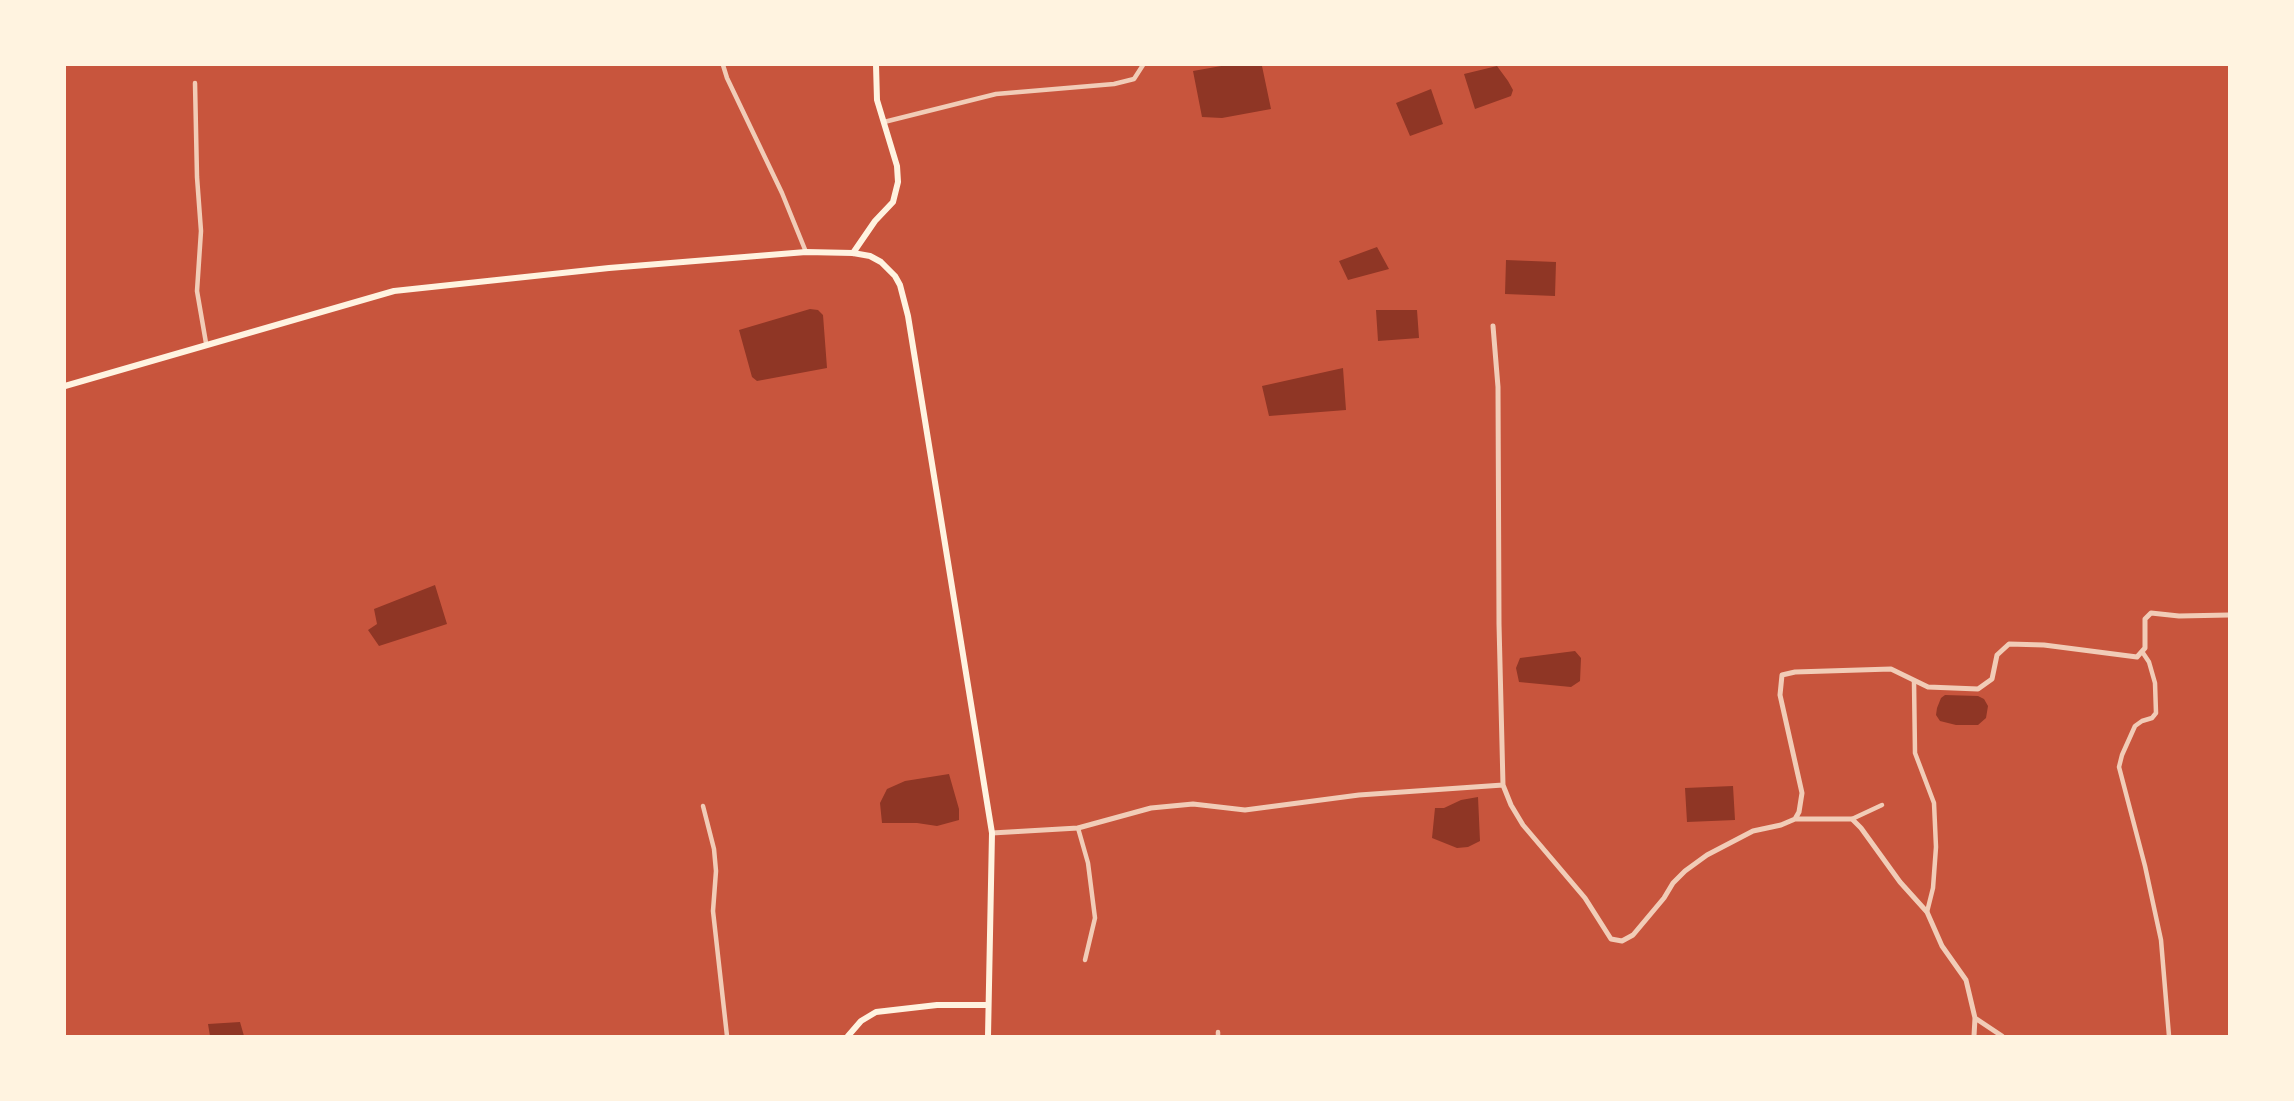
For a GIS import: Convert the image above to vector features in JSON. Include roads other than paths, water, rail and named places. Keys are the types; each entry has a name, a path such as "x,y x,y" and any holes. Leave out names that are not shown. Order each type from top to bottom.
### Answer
{"main road":[{"path":"853,253 892,202 896,192 897,166 877,100 876,65"},
{"path":"65,386 394,291 608,268 807,252 853,253 870,256 881,262 895,276 904,298 992,833 988,1036"},
{"path":"848,1036 861,1021 876,1012 937,1006 988,1005"}],"street":[{"path":"723,65 807,252"},
{"path":"884,122 996,94 1114,84 1134,79 1143,65"},
{"path":"195,83 201,232 197,291 206,344"},
{"path":"1493,326 1499,387 1499,624 1503,785 1523,825 1584,898 1611,939 1616,941 1633,936 1685,871 1707,855 1753,831 1796,819 1852,819 1882,805"},
{"path":"2169,1036 2161,940 2119,767 2136,726 2142,720 2152,719 2156,713 2155,683 2149,662 2143,653 2146,641 2145,619 2151,613 2179,616 2229,615"},
{"path":"1796,819 1802,793 1780,695 1782,674 1891,669 1928,687 1978,688 1992,679 1997,655 2009,644 2044,645 2130,658 2143,653"},
{"path":"1914,681 1914,753 1934,803 1936,847 1933,888 1927,912"},
{"path":"992,833 1078,828 1151,808 1193,804 1245,810 1359,795 1503,785"},
{"path":"703,806 714,849 716,872 713,911 727,1036"},
{"path":"1852,819 1927,912 1942,946 1959,967 1966,981 1975,1018 1974,1036"},
{"path":"1078,828 1088,863 1095,918 1085,960"},
{"path":"1975,1018 2002,1036"}]}
